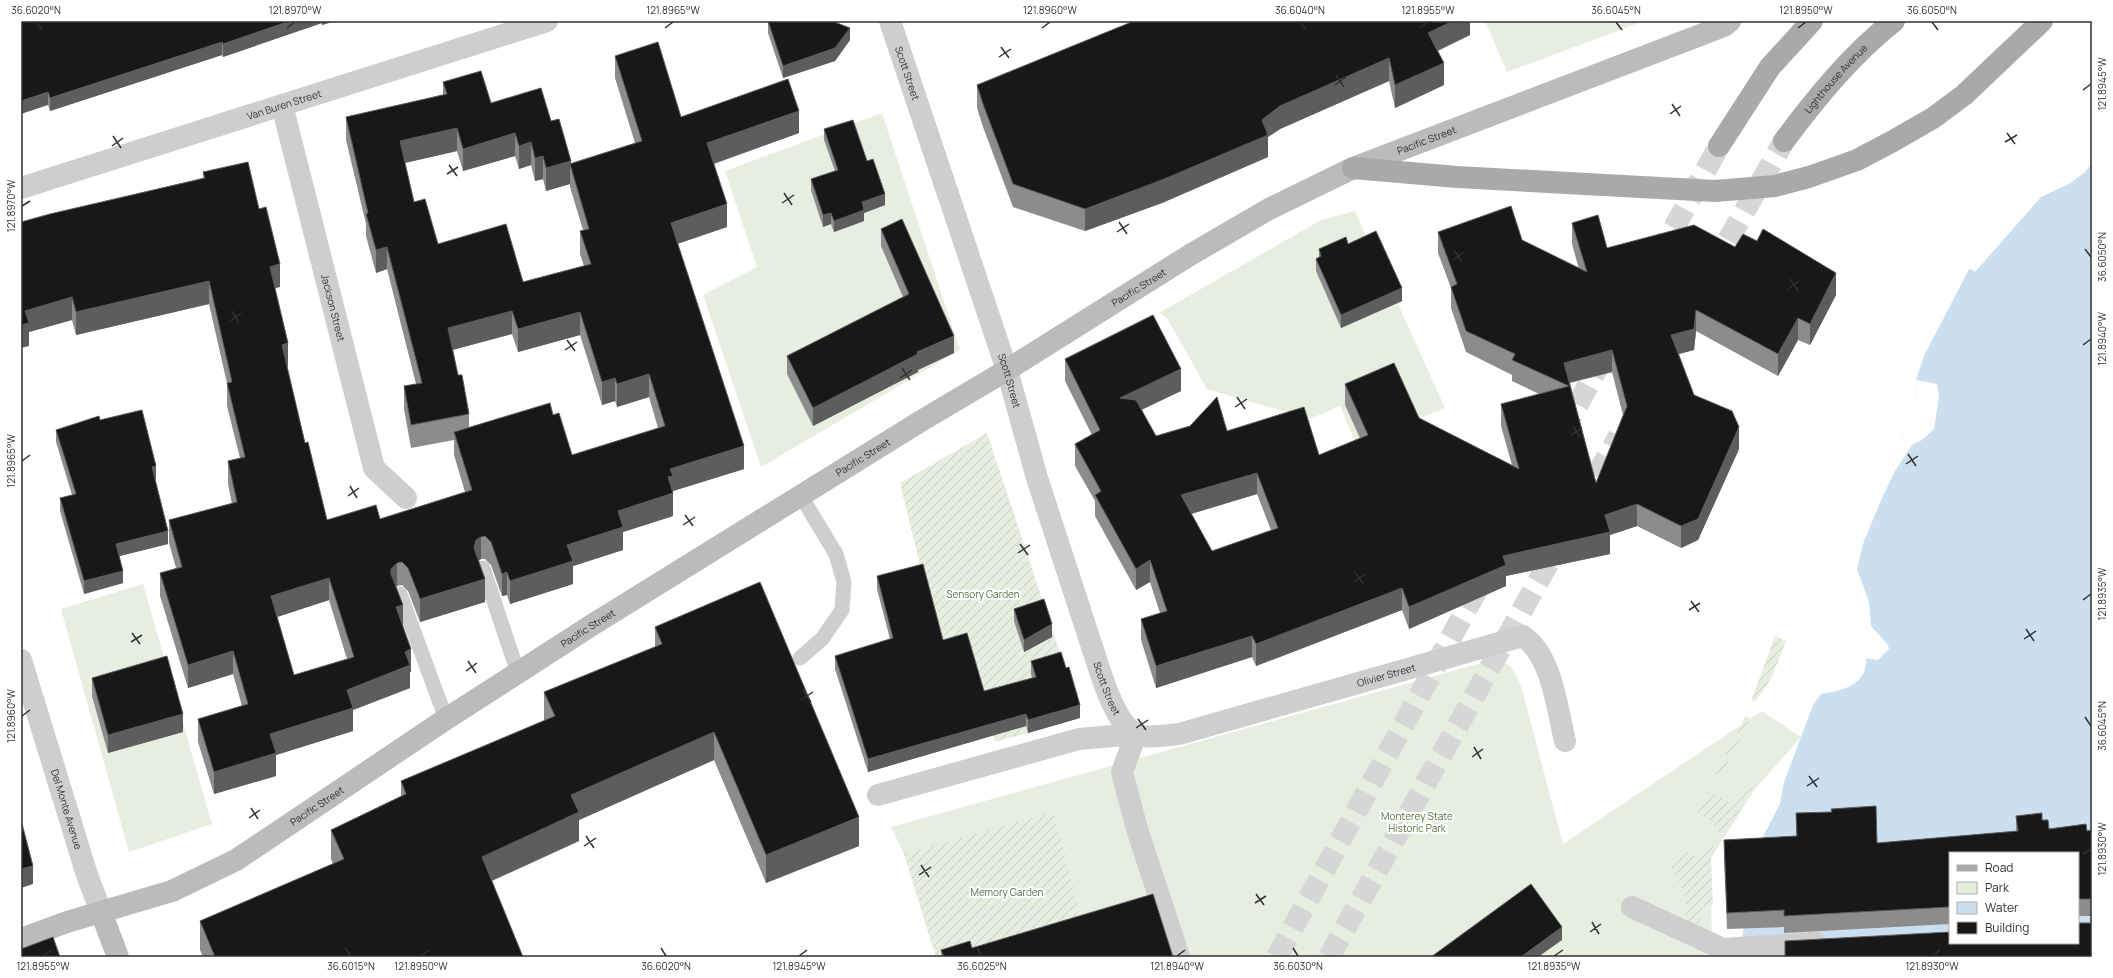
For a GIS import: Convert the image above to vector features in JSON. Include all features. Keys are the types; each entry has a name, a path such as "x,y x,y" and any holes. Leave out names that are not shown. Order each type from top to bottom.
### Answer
{"main road":[{"name":"Pacific Street","path":"21,939 101,912 172,891 236,860 446,719 518,673 921,421 1007,370 1229,231 1311,187 1354,168 1724,26 1730,21"},
{"path":"1719,146 1770,67 1812,21"},
{"name":"Lighthouse Avenue","path":"1784,141 1815,100 1852,59 1894,21"},
{"path":"1354,168 1457,177 1715,191 1775,186 1809,177 1857,160 1933,118 1964,95 2042,21"},
{"name":"Del Monte Avenue","path":"101,912 118,957"}],"street":[{"name":"Van Buren Street","path":"21,188 547,21"},
{"name":"Scott Street","path":"890,21 1007,370 1037,478 1103,682 1124,722 1136,734"},
{"name":"Jackson Street","path":"282,105 374,468 406,498"},
{"name":"Olivier Street","path":"1136,734 1157,736 1179,734 1523,636 1536,647 1545,662 1566,741"},
{"name":"Del Monte Avenue","path":"21,660 87,875 101,912"},
{"path":"878,795 1079,740 1136,734 1122,772 1137,829 1179,957"},
{"path":"1632,907 1723,949 1834,942"}],"lane":[{"path":"800,658 822,639 842,610 844,582 836,554 801,496"},
{"path":"483,568 518,673"},
{"path":"400,594 446,719"}],"green space":[{"path":"1485,21 1644,21 1507,72"},
{"path":"882,113 960,350 761,467 703,295 757,267 725,171"},
{"path":"1355,211 1370,246 1377,243 1403,301 1398,304 1445,408 1356,444 1340,406 1310,419 1207,389 1167,318 1159,313 1321,220"},
{"name":"Sensory Garden","path":"987,433 1069,680 1017,695 1028,733 995,742 967,646 938,654 923,577 900,483"},
{"path":"143,584 212,824 129,852 61,609"},
{"path":"1775,636 1786,641 1774,672 1761,694 1755,701 1751,701"},
{"name":"Monterey State Historic Park","path":"1496,661 1507,664 1514,672 1519,682 1563,844 1762,711 1801,737 1755,789 1711,858 1712,957 936,957 904,854 891,827 1478,664"},
{"path":"1745,717 1749,717 1749,723 1718,781 1714,778"},
{"path":"1747,784 1755,789 1723,834 1715,832 1714,822 1696,812 1708,791 1732,804 1740,791"},
{"name":"Memory Garden","path":"1054,812 1086,937 1021,957 936,957 904,854"},
{"path":"1709,845 1717,849 1711,858 1713,905 1702,907 1700,924 1684,921 1686,905 1685,897 1677,878 1667,864 1683,848 1698,859"}],"water":[{"path":"2092,128 2092,957 1739,957 1757,848 1780,804 1784,782 1813,705 1821,694 1837,691 1852,685 1863,675 1866,667 1866,658 1878,660 1889,649 1888,645 1871,626 1869,602 1857,569 1864,541 1882,498 1895,471 1912,445 1900,438 1906,429 1917,398 1916,380 1924,356 1968,271 2073,144"}],"pier":[{"path":"2091,129 2092,163 2085,172 2069,184 2041,197 1975,272 1969,268 2060,157 2061,158 2072,142 2086,130"},
{"path":"1916,380 1937,384 1939,397 1934,429 1922,440 1912,445 1900,438 1906,429 1917,398"}],"building":[{"path":"21,21 290,21 223,44 222,42 50,98 48,92 21,101"},
{"path":"768,21 832,21 850,28 835,48 783,66"},
{"path":"1134,21 1453,21 1428,33 1444,63 1395,85 1389,58 1280,106 1262,120 1268,135 1162,180 1085,209 1013,184 977,85"},
{"path":"658,42 681,117 788,79 799,111 707,143 727,204 671,223 744,446 670,469 673,476 668,477 673,493 618,511 623,527 567,545 573,561 510,581 507,572 502,574 491,542 485,536 476,540 474,548 485,579 420,599 408,568 402,562 397,563 391,569 391,574 403,605 396,607 411,649 405,652 410,665 347,690 353,708 270,734 276,753 214,772 198,719 248,704 233,651 188,665 160,573 182,567 169,520 237,502 228,461 245,457 227,383 232,382 209,281 76,312 72,297 25,311 29,323 21,325 21,222 205,178 203,172 248,162 259,209 266,207 280,264 270,267 288,343 282,345 305,443 308,442 327,520 376,505 380,519 472,490 454,432 550,403 553,415 559,413 572,455 665,426 649,374 617,384 615,378 602,382 580,312 518,329 512,311 448,328 458,375 462,375 469,414 411,425 404,386 422,383 387,247 376,250 366,214 368,213 346,117 447,94 443,82 481,71 491,103 541,88 551,121 559,119 571,161 546,168 543,156 535,158 531,142 519,146 515,133 463,149 457,128 400,141 414,202 425,199 438,244 506,224 523,282 591,264 580,231 589,229 570,164 642,141 615,56","holes":["329,578 354,657 294,675 271,596"]},
{"path":"853,120 867,161 873,159 885,194 862,202 864,210 834,221 831,213 823,215 811,179 838,170 824,129"},
{"path":"1511,206 1522,240 1587,272 1572,223 1598,215 1607,248 1694,225 1735,247 1743,234 1757,241 1763,229 1836,273 1810,324 1798,318 1778,354 1696,310 1694,329 1671,335 1694,395 1732,411 1739,427 1698,519 1681,526 1637,504 1605,515 1610,532 1503,556 1506,565 1409,607 1402,588 1256,644 1252,636 1156,666 1141,619 1167,611 1150,560 1136,569 1095,495 1101,491 1075,444 1100,430 1065,359 1153,315 1181,369 1120,398 1136,400 1156,436 1190,426 1217,397 1227,431 1304,407 1319,455 1368,435 1345,384 1394,363 1419,418 1519,469 1501,404 1569,386 1512,360 1515,354 1466,331 1451,287 1457,284 1438,232","holes":["1612,350 1627,406 1596,483 1564,363","1257,473 1278,528 1212,551 1181,495"]},
{"path":"902,219 954,336 917,352 918,354 813,408 787,356 909,294 881,229"},
{"path":"1376,231 1402,288 1341,315 1316,259 1321,256 1319,249 1346,237 1348,244"},
{"path":"142,410 156,466 152,467 168,531 116,544 123,571 84,581 60,498 76,494 56,430 99,416 100,420"},
{"path":"923,564 943,640 967,633 984,691 1036,677 1031,661 1061,652 1066,668 1069,667 1080,705 1028,720 1026,714 868,759 835,656 893,638 877,576"},
{"path":"760,582 859,817 766,855 714,732 571,795 579,812 482,857 523,957 215,957 200,921 344,859 331,830 406,794 401,781 555,716 544,692 662,644 655,627"},
{"path":"1044,599 1052,624 1024,640 1014,609"},
{"path":"167,656 183,714 108,735 92,678"},
{"path":"1876,806 1877,843 2018,831 2016,816 2042,813 2042,820 2048,820 2049,829 2086,824 2087,831 2092,830 2092,899 2079,899 2079,852 1949,852 1949,907 1784,916 1784,910 1727,913 1724,840 1797,836 1796,813 1832,812 1831,809"},
{"path":"21,820 33,866 21,869"},
{"path":"1531,884 1562,927 1521,957 1431,957"},
{"path":"1153,894 1173,957 944,957 941,950 970,941 972,948"},
{"path":"2079,923 2092,923 2092,957 1785,957 1785,941 1949,932 1949,944 2079,944"},
{"path":"53,937 60,957 21,957 21,949"}],"tunnel":[{"path":"1712,269 1784,141"},
{"path":"1658,257 1719,146"},
{"path":"1562,434 1607,350"},
{"path":"1580,505 1619,436"},
{"path":"1329,957 1560,542"},
{"path":"1277,957 1485,575"}]}
